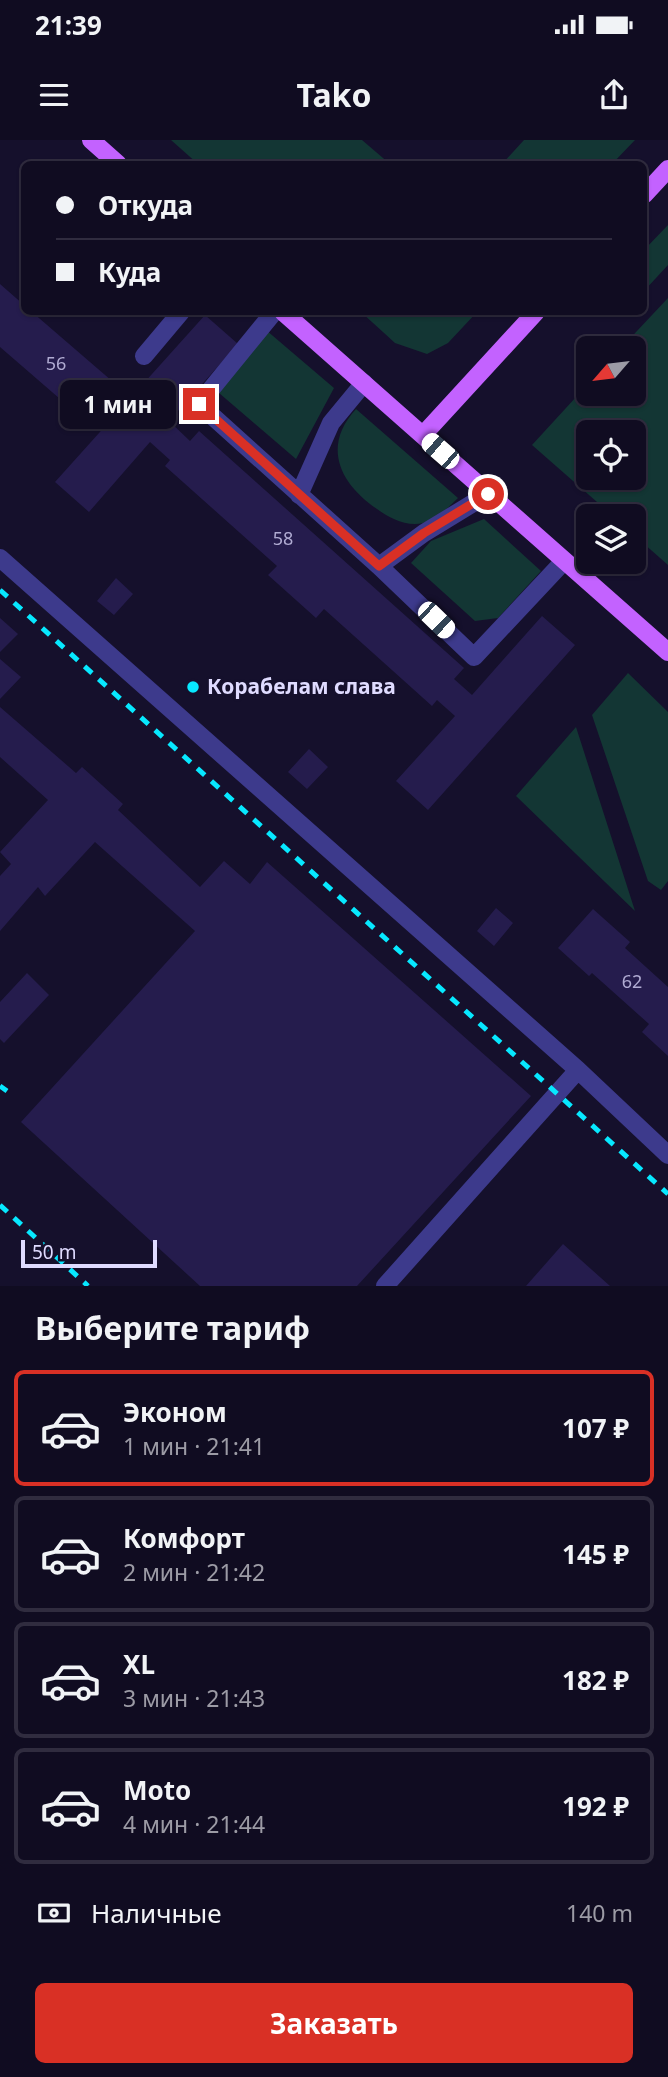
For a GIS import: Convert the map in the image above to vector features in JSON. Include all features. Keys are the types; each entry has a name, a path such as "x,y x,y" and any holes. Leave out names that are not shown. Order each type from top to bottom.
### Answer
{"main road":[{"path":"91,140 115,161"},
{"path":"647,192 668,169"},
{"path":"286,315 668,652"},
{"path":"422,435 533,315"}],"lane":[{"path":"144,356 178,315"},
{"path":"272,315 199,404 379,566 474,657 564,561"},
{"path":"299,495 331,423 364,383"},
{"path":"379,566 424,533 488,494"},
{"path":"0,558 578,1070 668,1155"},
{"path":"385,1286 578,1070"}],"green space":[{"path":"171,140 362,140 386,161 195,161"},
{"path":"524,140 635,140 615,161 505,161"},
{"path":"668,225 668,265 647,288 647,247"},
{"path":"668,298 668,565 646,546 646,504 599,504 583,490 646,490 646,420 576,420 576,484 532,445 576,397 576,406 646,406 646,336 632,336"},
{"path":"364,315 474,315 448,343 427,354 395,343"},
{"path":"266,330 334,388 296,459 219,393"},
{"path":"356,409 458,498 437,516 417,524 393,518 364,499 353,488 339,463 340,437"},
{"path":"484,519 541,571 498,618 475,621 411,563 431,541"},
{"path":"628,673 668,712 668,881 661,890 648,881 592,715"},
{"path":"576,727 635,911 516,796"}],"building":[{"path":"0,284 21,302 21,315 35,315 112,381 99,396 111,406 103,414 92,405 77,422 63,410 67,405 0,347"},
{"path":"205,315 238,344 169,421 190,441 199,431 464,668 454,679 472,695 542,616 575,645 428,810 396,781 455,716 437,700 432,706 324,609 316,618 268,575 277,566 165,466 170,460 150,442 89,512 55,482"},
{"path":"116,578 133,594 114,615 97,601"},
{"path":"0,618 18,634 0,652"},
{"path":"0,659 21,677 0,699"},
{"path":"0,707 76,773 82,767 123,804 118,810 200,887 224,861 250,884 267,862 531,1096 357,1286 200,1286 21,1122 195,931 95,842 45,896 38,887 0,931 0,876 11,864 0,852 48,800 0,757"},
{"path":"309,749 328,767 307,789 288,772"},
{"path":"496,908 513,923 494,946 477,931"},
{"path":"593,909 630,942 625,948 668,987 668,1056 642,1032 649,1024 592,973 589,976 558,948"},
{"path":"27,973 49,995 4,1043 0,1039 0,1002"},
{"path":"563,1244 610,1286 526,1286"}],"railway":[{"path":"0,590 668,1194"},
{"path":"0,1086 7,1091"},
{"path":"0,1205 88,1286"}],"place":[{"name":"Корабелам слава","path":"193,687"}],"route":[{"path":"199,404 379,566 424,533 488,494"}]}
